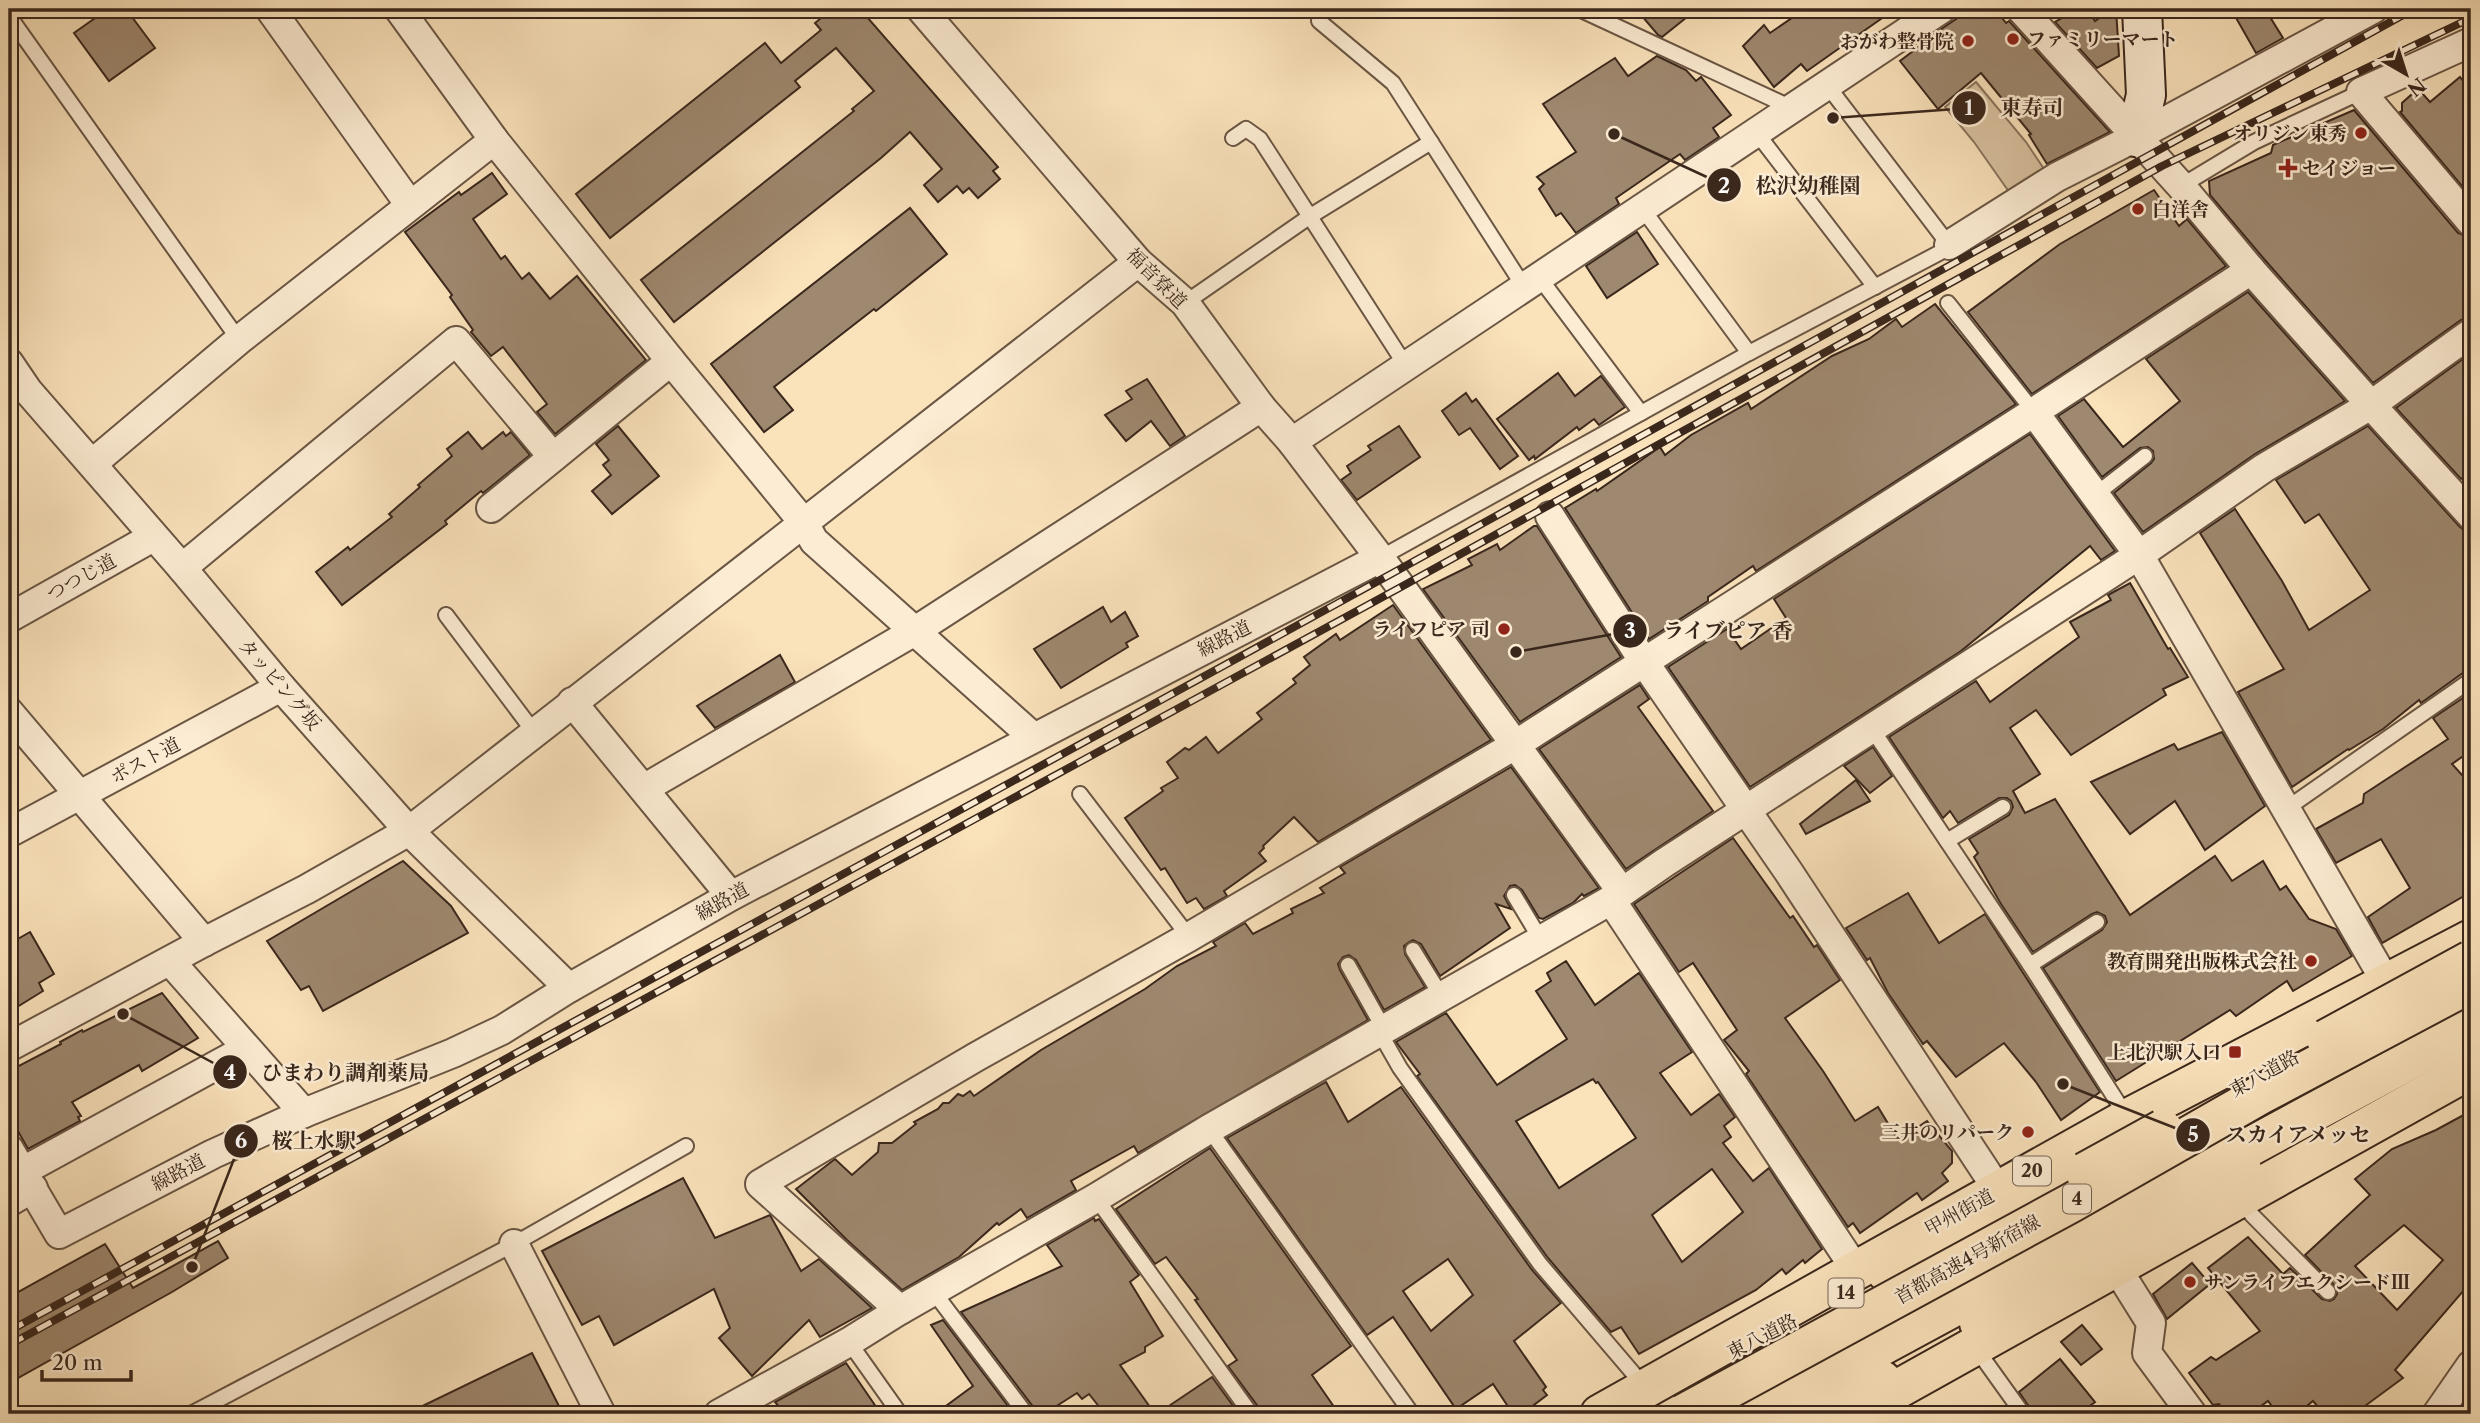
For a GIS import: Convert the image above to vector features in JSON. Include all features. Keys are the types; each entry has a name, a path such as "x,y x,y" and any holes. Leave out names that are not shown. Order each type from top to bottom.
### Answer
{"main road":[{"name":"甲州街道","path":"1600,1414 2128,1118 2386,982 2454,959 2471,939"},
{"name":"東八道路","path":"1608,1414 2085,1172 2454,959"},
{"name":"首都高速4号新宿線","path":"1683,1414 2071,1203 2260,1095 2471,983"},
{"name":"首都高速4号新宿線","path":"1756,1414 2471,1027"},
{"path":"1853,1414 1975,1346 2119,1254 2415,1076 2471,1048"},
{"path":"1823,1414 2119,1254 2240,1198 2471,1069"}],"street":[{"path":"270,9 410,205"},
{"path":"399,9 494,140 804,523 814,541 1033,737"},
{"name":"福音寮道","path":"921,9 1138,262 1185,303 1261,407 1292,442 1380,558 1515,745 1617,896 1856,1270"},
{"path":"1292,442 1941,9"},
{"path":"2021,9 2471,515"},
{"path":"2136,137 2146,95 2142,9"},
{"path":"1949,245 2057,177 2372,9"},
{"path":"2471,43 2361,92 2471,222"},
{"path":"93,463 239,340 494,140"},
{"path":"9,1047 307,889 409,831 1138,262"},
{"path":"900,1310 760,1184 976,1057 1189,937 1515,745 2251,270"},
{"path":"719,1414 849,1342 1209,1129 1617,896 2138,555 2264,468 2371,405 2471,333"},
{"path":"183,568 456,341 553,457"},
{"path":"491,508 671,361"},
{"name":"タッピング坂","path":"9,363 19,396 93,463 281,687 409,831 569,988"},
{"path":"645,788 915,631 1261,407"},
{"path":"2034,412 2138,555 2386,982"},
{"path":"1550,516 1644,662 1788,871 1998,1190"},
{"name":"つつじ道","path":"9,618 153,537"},
{"name":"線路道","path":"21,1169 59,1234 213,1154 502,1030 569,988 731,895 1380,558"},
{"name":"ポスト道","path":"9,833 281,687"},
{"path":"572,702 731,895"},
{"path":"9,712 77,796 204,942"},
{"path":"2454,959 2471,1013"},
{"path":"170,961 304,1113"},
{"path":"9,1202 21,1169 246,1049"},
{"path":"514,1244 601,1414"},
{"path":"2119,1254 2151,1323 2147,1353 2192,1414"},
{"path":"2437,1414 2471,1365"}],"lane":[{"path":"1579,9 1792,108"},
{"path":"9,16 239,340"},
{"path":"1319,21 1393,83 1431,142 1532,282 1641,413"},
{"path":"1380,558 1749,354 1939,253 1949,245 1827,85"},
{"path":"2181,186 2254,142 2361,92"},
{"path":"1233,138 1246,129 1260,139 1406,366"},
{"path":"1756,132 1875,287"},
{"path":"1185,303 1309,217 1431,142"},
{"path":"1642,208 1749,354"},
{"path":"1948,303 2034,412"},
{"path":"2095,495 2146,456"},
{"path":"446,615 534,732"},
{"path":"2286,809 2471,680"},
{"path":"1871,729 2030,965 2128,1118"},
{"path":"1080,794 1189,937"},
{"path":"1947,841 2003,807"},
{"path":"1514,895 1541,940"},
{"path":"2030,965 2097,922"},
{"path":"1413,950 1442,997"},
{"path":"1348,965 1400,1068 1540,1264 1646,1388"},
{"path":"1209,1129 1412,1414"},
{"path":"191,1414 514,1244 686,1146"},
{"path":"1096,1198 1251,1414"},
{"path":"2240,1198 2252,1214 2328,1292"},
{"path":"933,1291 1026,1414"},
{"path":"849,1342 900,1414"},
{"path":"1975,1346 2023,1414"}],"shaded area":[{"path":"1976,82 2026,142 2046,172 2012,196 1974,142 1945,107"}],"building":[{"path":"108,9 126,9 155,48 109,81 74,33"},
{"path":"832,9 860,9 998,167 993,171 1000,179 978,198 969,188 963,193 957,186 938,202 924,185 942,169 910,132 674,322 641,280 854,111 852,109 874,91 836,48 795,81 800,87 610,238 576,194 765,43 781,63 821,30 815,23"},
{"path":"1636,9 1697,9 1662,37"},
{"path":"1805,9 1895,9 1807,71 1801,64 1774,87 1743,46 1764,25 1770,33"},
{"path":"1971,9 1995,9 2006,23 2009,21 2110,132 2047,164 2029,135 2031,134 1981,73 1938,109 1900,61"},
{"path":"2078,9 2087,9 2095,21 2116,9 2119,56 2097,68 2055,22"},
{"path":"2231,9 2265,9 2283,38 2256,53"},
{"path":"1657,56 1686,70 1696,81 1701,77 1731,115 1713,128 1719,137 1685,160 1680,154 1616,198 1619,204 1576,233 1561,213 1556,216 1539,189 1544,184 1537,177 1576,152 1543,104 1615,58 1628,76"},
{"path":"2460,77 2471,91 2471,197 2400,112 2402,103 2412,94 2422,93 2430,102"},
{"path":"2354,110 2458,233 2471,238 2471,317 2461,320 2373,383 2210,195 2209,181 2271,153 2273,145"},
{"path":"492,173 507,194 473,219 501,259 505,256 522,279 529,273 550,299 577,276 646,360 555,434 537,412 547,404 503,347 491,356 471,332 473,330 450,297 452,295 405,232 459,192 461,195"},
{"path":"2154,190 2179,226 2187,219 2226,266 2032,394 1968,312 2060,244"},
{"path":"910,208 947,254 774,387 793,410 764,432 711,364"},
{"path":"1637,232 1658,264 1607,298 1586,266"},
{"path":"2248,292 2345,401 2255,454 2143,532 2114,493 2151,463 2154,459 2153,451 2148,447 2140,448 2102,477 2058,416 2084,399 2123,447 2180,401 2146,359"},
{"path":"1935,304 2016,404 1756,571 1753,566 1708,597 1708,601 1649,639 1565,508 1596,489 1597,491 1660,447 1665,455 1691,435 1748,403 1751,409 1832,356 1869,339 1896,319 1902,327"},
{"path":"2471,353 2471,471 2461,479 2396,408"},
{"path":"1558,373 1575,396 1601,376 1625,407 1599,425 1594,419 1579,430 1577,427 1535,459 1534,456 1529,460 1497,419"},
{"path":"1147,379 1185,436 1170,446 1151,421 1126,441 1105,415 1132,399 1126,391"},
{"path":"1466,393 1472,402 1476,399 1518,456 1500,469 1470,428 1459,435 1442,411"},
{"path":"618,426 659,476 612,514 592,491 611,475 603,465 609,460 596,444"},
{"path":"1399,426 1420,457 1357,500 1341,480 1351,473 1347,466 1371,450 1368,446"},
{"path":"2368,426 2471,536 2471,667 2421,703 2419,700 2383,729 2292,787 2238,692 2284,669 2200,533 2235,509 2282,581 2309,630 2370,590 2319,514 2305,523 2276,480"},
{"path":"468,432 482,449 503,432 506,436 511,432 530,455 483,493 481,491 445,521 447,524 342,605 316,572 348,547 350,550 392,517 389,514 452,456 447,449"},
{"path":"2030,434 2115,551 2101,560 2090,546 1961,651 1750,787 1668,667 1727,629 1741,649 1786,618 1774,599"},
{"path":"1537,526 1621,657 1520,722 1423,589 1472,565 1468,559 1497,544 1500,550"},
{"path":"2130,583 2168,649 2170,648 2188,677 2163,689 2166,695 2071,755 2036,710 2010,728 2040,774 2013,791 2025,813 2055,799 2130,915 2215,856 2232,881 2263,861 2280,890 2286,886 2309,919 2336,929 2352,956 2293,991 2287,981 2236,1016 2230,1010 2116,1081 2043,968 2102,930 2107,922 2105,916 2097,912 2092,914 2033,952 1974,857 1978,853 1969,839 2009,815 2013,807 2011,801 1999,798 1958,823 1950,811 1943,818 1889,737 1976,681 1990,702 2079,637 2070,622 2111,600 2108,595"},
{"path":"1393,605 1491,740 1318,842 1294,817 1263,846 1259,853 1266,861 1224,891 1227,896 1204,909 1196,898 1187,903 1165,868 1161,870 1125,818 1163,791 1161,788 1178,778 1167,762 1206,737 1218,753 1262,719 1257,713 1296,683 1293,679 1310,665 1304,657 1336,634 1340,640"},
{"path":"1103,607 1111,622 1125,612 1138,636 1126,643 1128,647 1061,688 1034,649"},
{"path":"780,655 795,682 715,728 697,706"},
{"path":"1640,685 1649,699 1638,707 1713,811 1626,869 1539,749"},
{"path":"2463,698 2471,709 2471,770 2462,757 2452,764 2471,785 2471,892 2382,943 2368,917 2410,888 2381,839 2336,863 2316,829 2363,803 2364,794 2448,739 2433,718"},
{"path":"2222,732 2265,806 2205,850 2175,801 2130,834 2091,782 2174,744 2178,750"},
{"path":"1873,747 1892,776 1870,793 1844,766"},
{"path":"1511,767 1599,888 1584,896 1582,894 1573,903 1543,919 1539,918 1522,890 1515,885 1510,886 1504,896 1511,909 1496,904 1510,928 1440,976 1421,944 1413,940 1409,942 1404,946 1405,954 1425,987 1384,1010 1356,960 1349,955 1343,957 1338,964 1340,970 1368,1020 1138,1153 1134,1146 1071,1181 1076,1190 1027,1218 1021,1209 999,1225 997,1223 959,1257 902,1290 796,1189 835,1159 852,1175 878,1152 879,1143 892,1143 916,1124 914,1122 938,1109 943,1103 949,1103 958,1094 963,1096 970,1091 974,1096 1041,1050 1145,989 1177,966 1216,946 1213,942 1245,923 1253,934 1293,913 1291,909 1324,893 1320,888 1345,873 1340,867"},
{"path":"1856,780 1870,801 1806,834 1800,824"},
{"path":"1733,838 1790,918 1793,916 1814,947 1817,945 1840,980 1785,1018 1855,1121 1878,1107 1898,1140 1927,1121 1952,1151 1952,1163 1942,1173 1948,1181 1922,1200 1917,1193 1860,1233 1853,1223 1848,1227 1746,1074 1749,1071 1724,1040 1737,1030 1693,963 1679,972 1634,904"},
{"path":"403,861 451,906 468,933 323,1011 309,986 301,990 267,941"},
{"path":"1908,893 1939,943 1985,914 2100,1092 2061,1120 2036,1082 2004,1043 1956,1077 1927,1041 1923,1044 1888,993 1870,958 1867,960 1846,928"},
{"path":"30,932 54,974 39,983 43,991 9,1012 9,944"},
{"path":"1566,961 1595,1005 1639,973 1692,1052 1660,1073 1691,1115 1719,1094 1735,1117 1724,1126 1731,1137 1723,1143 1753,1181 1769,1168 1822,1249 1786,1274 1782,1269 1756,1290 1639,1354 1621,1327 1611,1332 1548,1258 1417,1076 1420,1074 1396,1042 1446,1013 1497,1085 1567,1039 1536,991 1551,981 1547,973","holes":["1593,1079 1598,1082 1636,1138 1559,1188 1516,1121","1712,1169 1743,1212 1682,1262 1652,1215"]},
{"path":"162,993 198,1038 142,1071 139,1065 72,1102 81,1116 78,1117 80,1121 28,1149 9,1115 9,1071 82,1030 83,1032"},
{"path":"1326,1082 1348,1122 1401,1087 1532,1270 1561,1303 1514,1341 1546,1387 1543,1390 1547,1395 1522,1414 1513,1414 1493,1384 1456,1409 1393,1317 1367,1335 1227,1138","holes":["1448,1259 1473,1295 1431,1331 1403,1291"]},
{"path":"2471,1111 2471,1282 2395,1370 2403,1378 2354,1414 2324,1414 2313,1401 2297,1414 2278,1414 2268,1401 2250,1414 2227,1414 2219,1404 2213,1405 2189,1373 2211,1357 2216,1360 2260,1331 2208,1268 2248,1237 2283,1274 2290,1268 2322,1299 2334,1299 2337,1294 2335,1286 2305,1255 2370,1195 2355,1179 2392,1149","holes":["2404,1225 2443,1260 2397,1310 2355,1266"]},
{"path":"1210,1148 1351,1346 1312,1375 1339,1414 1260,1414 1259,1408 1228,1366 1237,1360 1195,1300 1198,1299 1166,1257 1155,1264 1116,1209"},
{"path":"683,1178 715,1238 770,1215 801,1271 819,1259 872,1308 820,1337 809,1320 752,1376 719,1338 730,1328 714,1289 614,1345 599,1316 582,1325 542,1251"},
{"path":"1094,1218 1095,1221 1099,1219 1139,1275 1130,1282 1163,1336 1145,1347 1145,1352 1120,1365 1155,1414 1105,1414 1089,1394 1082,1399 1077,1393 1044,1414 1035,1414 1034,1408 961,1312 1062,1266 1047,1245"},
{"path":"218,1241 228,1258 9,1383 9,1297 105,1244 133,1288"},
{"path":"2192,1263 2210,1284 2167,1319 2153,1294"},
{"path":"943,1320 1014,1414 935,1414 973,1386 931,1325"},
{"path":"2082,1325 2102,1349 2081,1365 2061,1342"},
{"path":"532,1353 563,1414 406,1414"},
{"path":"2060,1359 2095,1402 2079,1414 2034,1414 2019,1392"},
{"path":"846,1363 881,1414 785,1414 775,1402"},
{"path":"1212,1377 1239,1414 1157,1414"}],"railway":[{"path":"9,1331 1391,574 2414,9"},
{"path":"9,1345 1401,587 2162,166 2471,18"}],"place":[{"name":"ファミリーマート","path":"2013,39"},
{"name":"おがわ整骨院","path":"1968,41"},
{"name":"東寿司","path":"1833,118"},
{"name":"オリジン東秀","path":"2361,133"},
{"name":"松沢幼稚園","path":"1614,134"},
{"name":"セイジョー","path":"2288,168"},
{"name":"白洋舎","path":"2138,209"},
{"name":"ライフピア 司","path":"1504,629"},
{"name":"ライブピア 香","path":"1516,652"},
{"name":"教育開発出版株式会社","path":"2311,961"},
{"name":"ひまわり調剤薬局","path":"123,1014"},
{"name":"上北沢駅入口","path":"2235,1052"},
{"name":"スカイアメッセ","path":"2063,1084"},
{"name":"三井のリパーク","path":"2028,1132"},
{"name":"桜上水駅","path":"192,1267"},
{"name":"サンライフエクシードⅢ","path":"2190,1282"}]}
